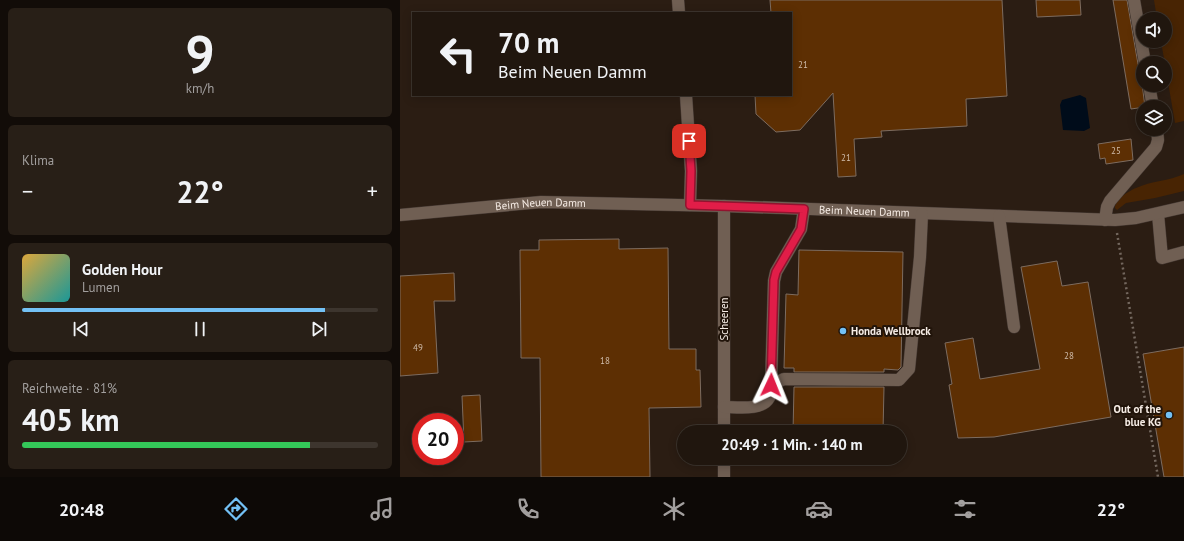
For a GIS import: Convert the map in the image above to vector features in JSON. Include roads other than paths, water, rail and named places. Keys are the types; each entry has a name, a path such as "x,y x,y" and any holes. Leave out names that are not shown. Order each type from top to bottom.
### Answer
{"street":[{"path":"678,0 679,12"},
{"path":"1134,0 1144,56"},
{"path":"686,96 691,171 690,205"},
{"path":"1110,220 1106,211 1110,201 1156,147 1157,136"},
{"name":"Beim Neuen Damm","path":"400,215 541,202 724,206 1110,220 1136,218 1184,207"},
{"name":"Scheeren","path":"724,206 724,425"},
{"path":"724,407 756,407 765,402 769,397 771,385 774,280 776,272 801,229 804,209"},
{"path":"771,385 784,379 899,380 909,369 920,257 922,214"},
{"path":"1158,214 1162,258 1184,252"},
{"path":"999,216 1014,327"},
{"path":"724,465 724,477"}],"water":[{"path":"1080,95 1086,98 1090,128 1084,131 1063,130 1060,105 1062,100"}],"place":[{"name":"Honda Wellbrock","path":"843,331"},
{"name":"Out of the blue KG","path":"1169,415"}]}
